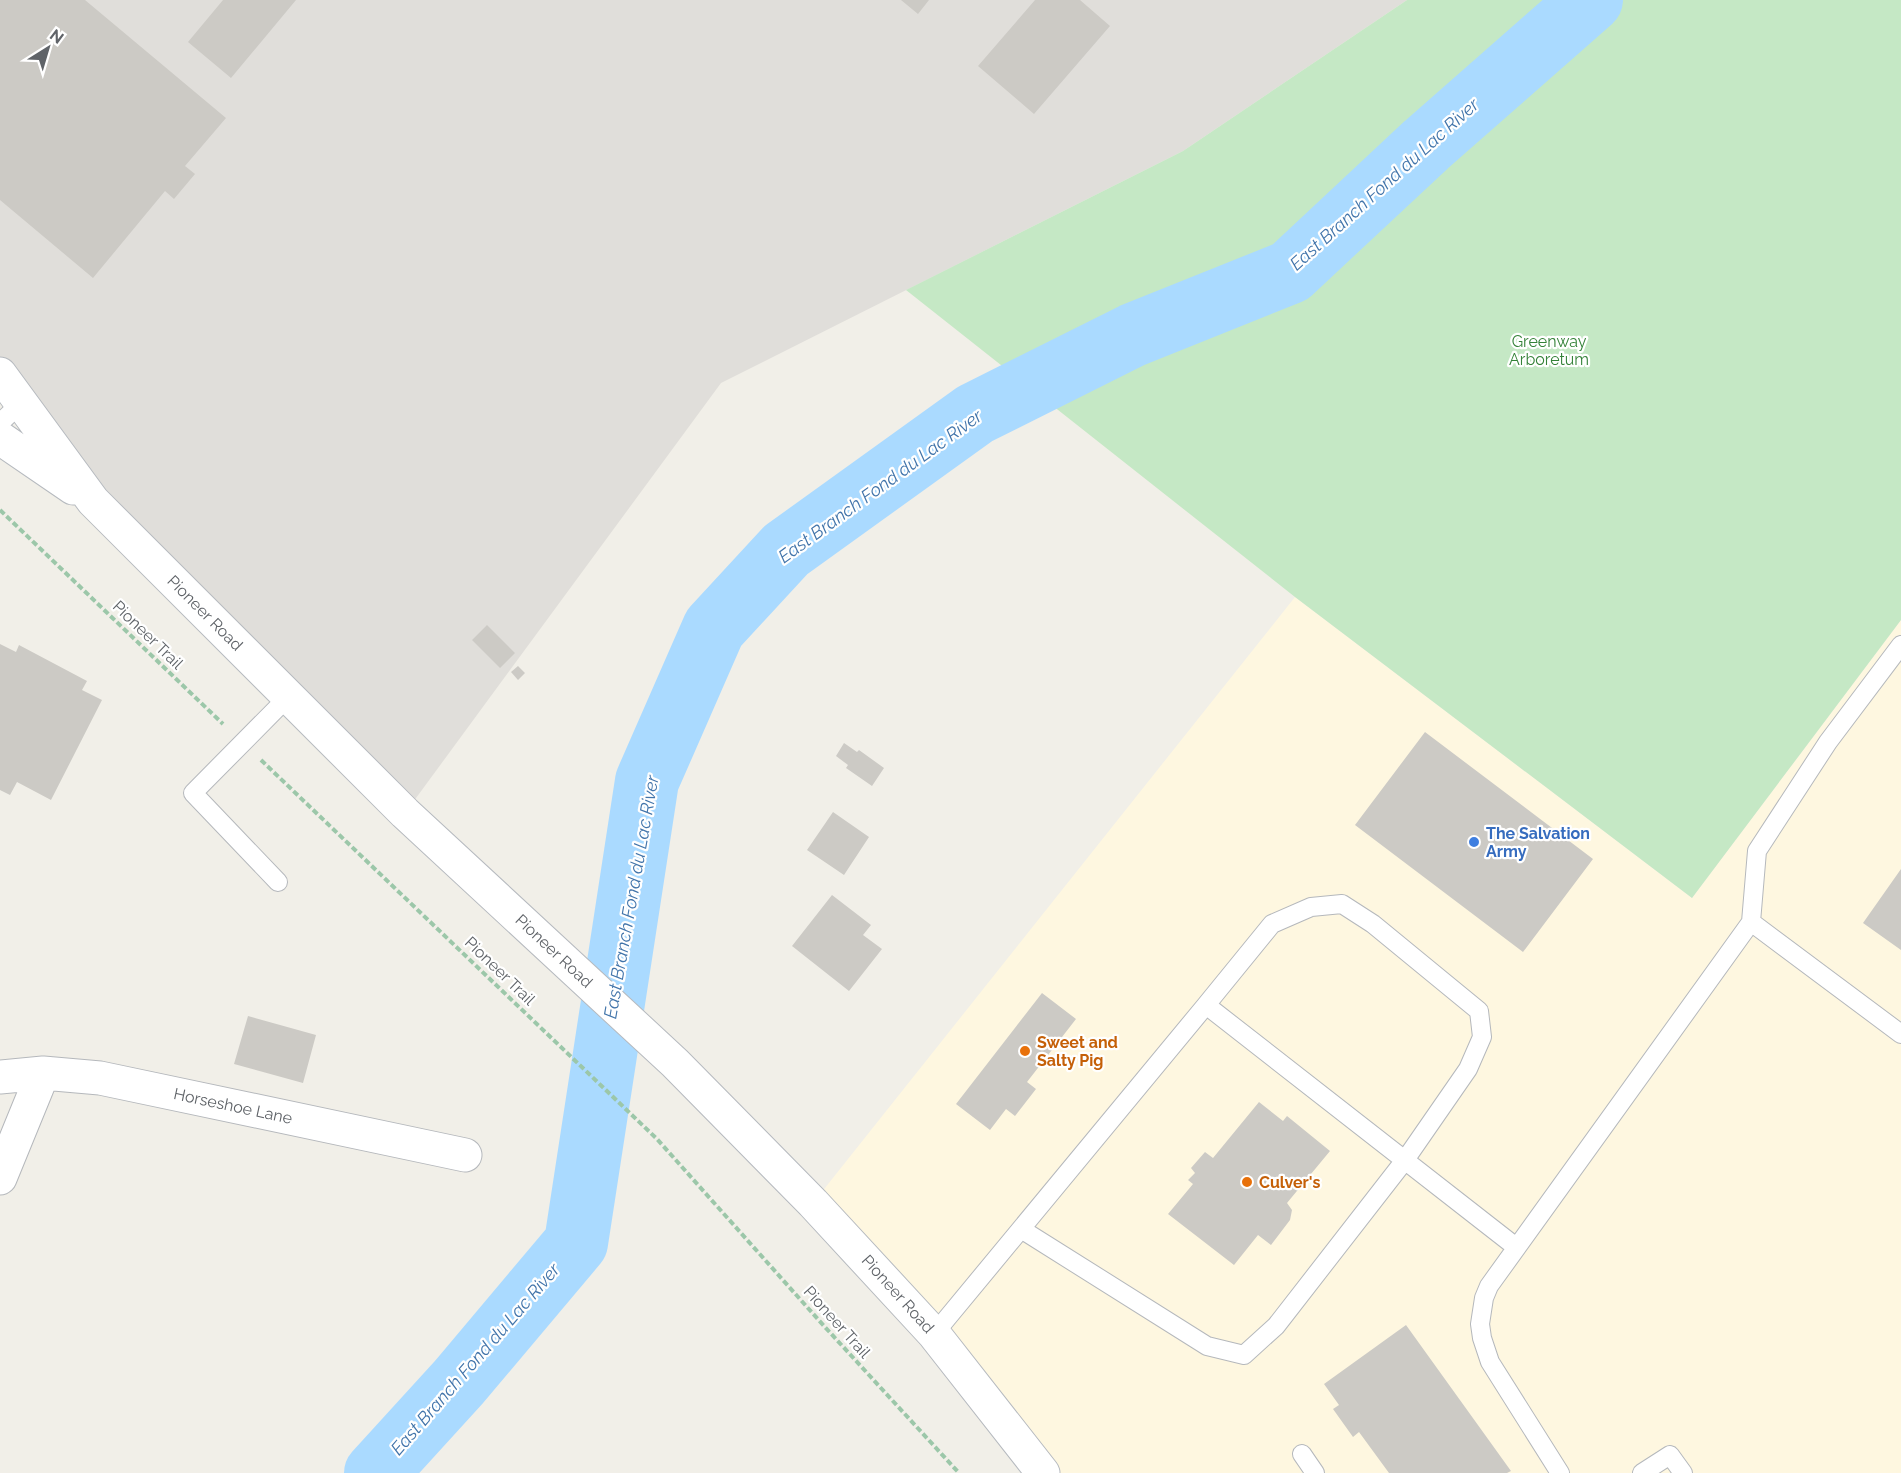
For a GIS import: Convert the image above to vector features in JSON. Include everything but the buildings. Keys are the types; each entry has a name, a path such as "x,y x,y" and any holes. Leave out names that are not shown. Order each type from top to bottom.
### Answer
{"main road":[{"name":"Pioneer Road","path":"0,374 10,413 93,501 405,813 675,1063 813,1203 934,1334 1042,1473"},
{"name":"Pioneer Road","path":"0,438 93,501"},
{"name":"Horseshoe Lane","path":"0,1077 44,1072 100,1078 465,1155"},
{"path":"0,1178 44,1072"}],"lane":[{"path":"1560,1473 1490,1362 1480,1324 1484,1298 1496,1274 1751,922 1757,851 1828,742 1901,645"},
{"path":"278,882 193,794 288,697"},
{"path":"934,1334 1272,924 1311,907 1342,904 1373,924 1479,1011 1482,1037 1468,1069 1405,1160 1276,1326 1244,1355 1207,1346 1021,1229"},
{"path":"1751,922 1901,1034"},
{"path":"1206,1005 1516,1247"},
{"path":"1302,1454 1315,1473"},
{"path":"1642,1473 1670,1455 1683,1473"}],"path":[{"name":"Pioneer Trail","path":"0,510 657,1139 959,1473"}],"shaded area":[{"path":"0,0 1407,0 1183,151 721,383 405,813 93,501 0,374"},
{"path":"1295,597 1692,898 1901,620 1901,1473 1043,1473 813,1203"}],"green space":[{"name":"Greenway Arboretum","path":"1407,0 1901,0 1901,620 1692,898 1295,597 906,290 1183,151"}],"waterway":[{"name":"East Branch Fond du Lac River","path":"376,1473 459,1382 576,1243 647,781 714,628 786,550 975,414 1133,335 1290,272 1426,145 1591,0"}],"place":[{"name":"The Salvation Army","path":"1474,842"},
{"name":"Sweet and Salty Pig","path":"1025,1051"},
{"name":"Culver's","path":"1247,1182"}]}
